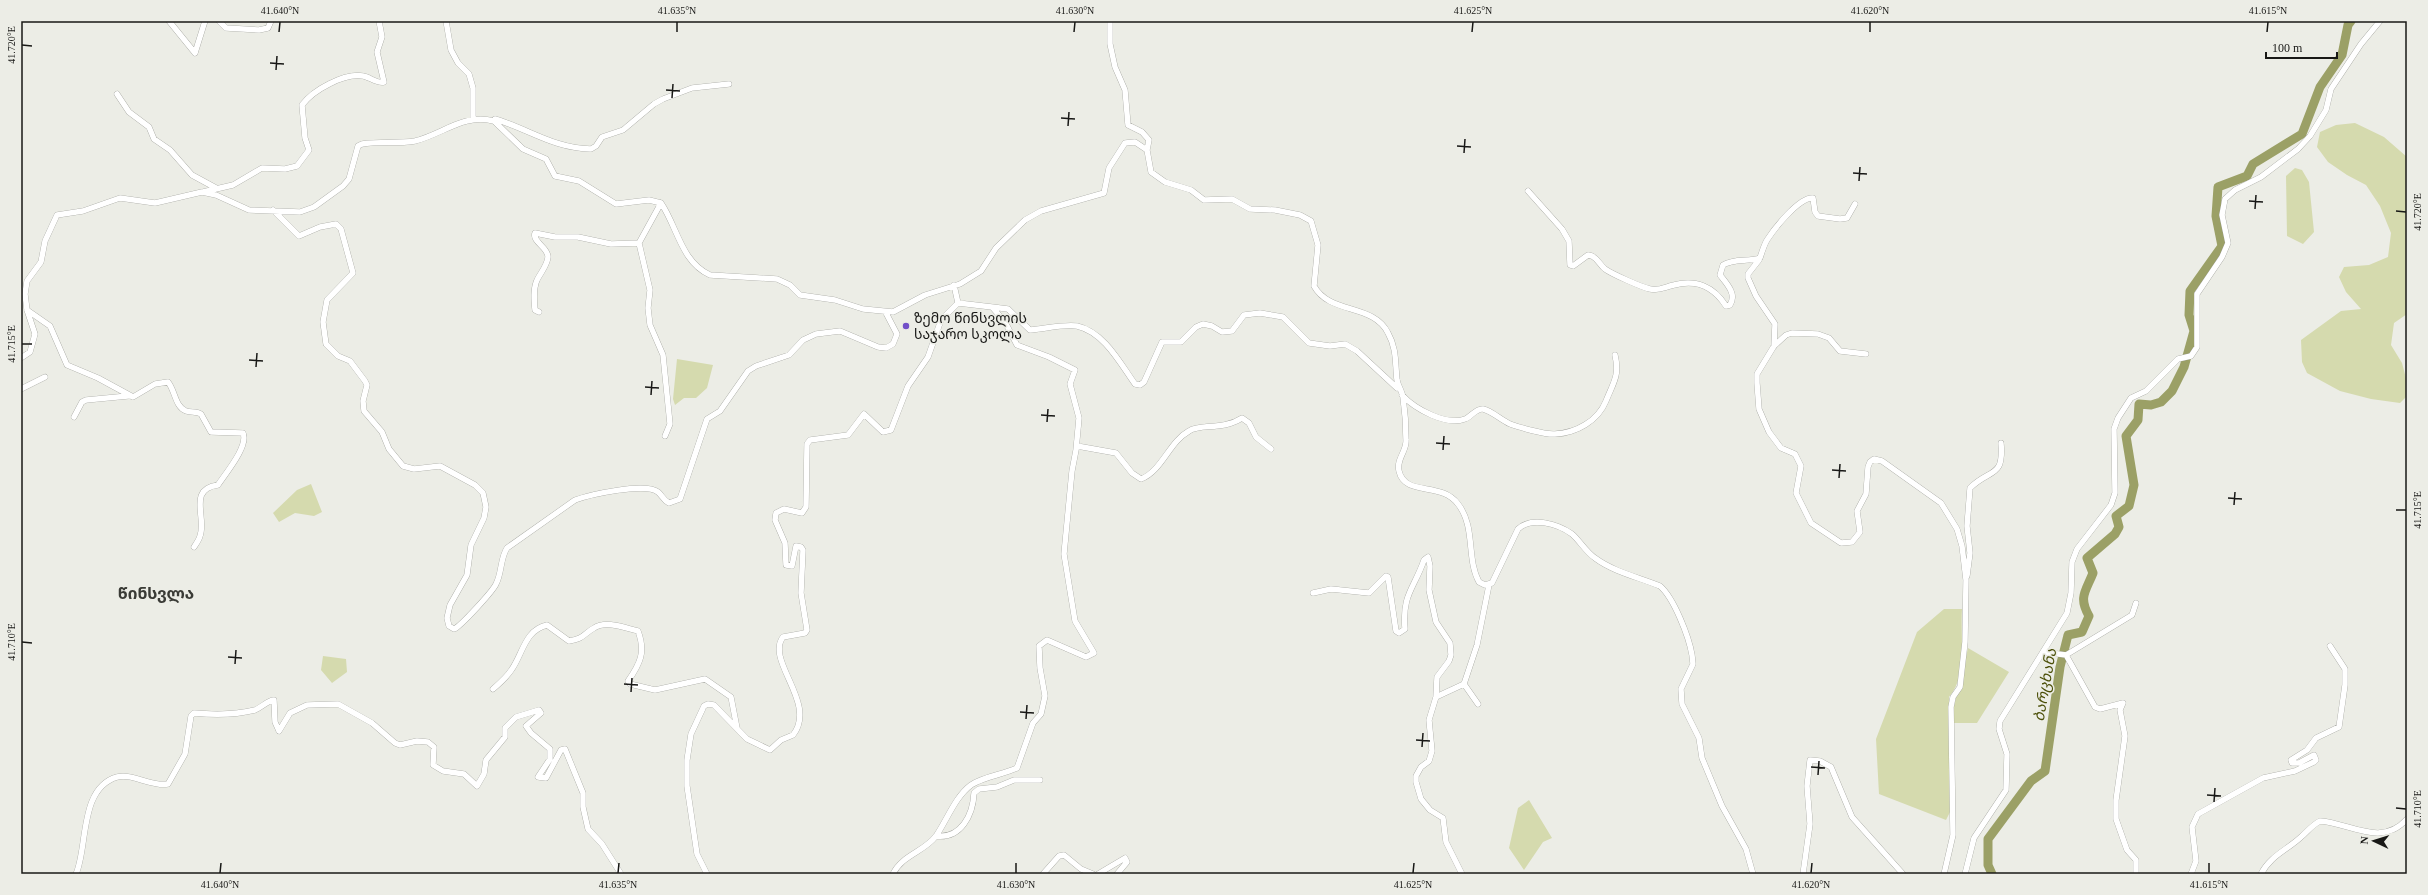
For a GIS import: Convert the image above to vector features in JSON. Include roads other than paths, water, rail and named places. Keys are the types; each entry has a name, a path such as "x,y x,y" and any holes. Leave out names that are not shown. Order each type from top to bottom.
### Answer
{"street":[{"path":"169,21 195,53 205,21"},
{"path":"219,21 226,28 259,30 268,28 271,21"},
{"path":"21,358 30,352 35,334 27,310 25,294 27,281 41,262 45,241 57,215 83,210 120,198 155,203 242,181 262,168 286,169 297,166 309,150 305,138 302,105 310,95 319,89 358,76 367,77 379,83 384,82 377,52 382,37 379,21"},
{"path":"446,21 451,50 458,63 470,74 473,88 473,119"},
{"path":"1110,21 1110,44 1115,67 1125,90 1128,125 1142,132 1149,140 1147,150 1152,172 1165,182 1191,190 1204,200 1232,199 1250,209 1294,214 1311,221 1318,245 1314,286 1325,298 1373,317 1385,327 1394,348 1397,382 1403,396 1406,440 1405,450 1398,465 1400,473 1404,481 1413,487 1440,491 1458,504 1471,538 1475,575 1479,582 1489,585"},
{"path":"1965,874 1974,838 1992,807 2006,790 2007,754 2006,747 2001,739 2000,721 2067,613 2072,593 2072,562 2077,549 2111,505 2115,493 2114,429 2118,418 2131,398 2157,381 2178,359 2191,356 2197,347 2197,294 2222,257 2228,243 2222,215 2226,199 2235,190 2261,178 2298,149 2310,136 2326,110 2331,89 2361,44 2380,21"},
{"path":"202,192 216,195 250,210 300,212 314,207 343,186 349,179 358,146 362,144 414,141 440,133 456,123 473,119 491,118 516,125 554,144 591,149 596,146 602,137 623,130 654,104 663,99 692,88 729,84"},
{"path":"117,94 129,112 149,128 154,139 170,150 192,175 216,188"},
{"path":"487,119 501,126 523,149 546,159 555,176 579,181 616,204 649,200 661,203 683,248 703,272 710,275 778,279 790,286 800,295 835,300 863,309 886,313 893,312 925,295 960,284 981,271 996,248 1025,220 1054,206 1104,193 1109,168 1125,143 1135,142 1147,150"},
{"path":"1528,191 1562,229 1569,241 1570,265 1573,266 1588,255 1592,256 1605,269 1649,288 1659,289 1675,284 1689,283 1705,285 1714,290 1726,306 1730,305 1733,297 1731,290 1720,275 1722,265 1728,261 1748,261 1760,258"},
{"path":"1774,346 1775,324 1756,296 1748,278 1752,267 1760,258 1766,241 1787,215 1810,198 1815,201 1815,212 1818,216 1831,219 1848,218 1855,204"},
{"path":"661,203 639,243 650,290 648,308 650,325 663,355 670,424 665,436"},
{"path":"273,210 298,236 328,224 336,224 341,229 353,273 331,295 325,306 323,322 326,344 338,356 350,361 363,376 367,385 363,401 364,411 382,432 395,459 402,466 414,469 440,466 476,485 483,493 486,506 484,518 471,545 467,575 450,605 447,618 449,626 454,629 459,627 478,604 488,597 497,584 502,556 507,548 575,500 588,496 641,488 657,491 668,503 680,499 707,419 720,411 748,372 756,366 789,355 803,340 816,334 840,331 878,347 886,348 893,344 897,334 886,313"},
{"path":"539,312 535,310 534,293 537,280 544,269 548,257 536,239 535,233 555,237 578,237 611,244 639,243"},
{"path":"954,285 958,303"},
{"path":"958,303 1008,308 1030,330 1075,326 1091,331 1114,353 1135,384 1140,385 1144,382 1162,342 1181,342 1196,327 1203,324 1212,326 1222,332 1232,331 1244,315 1272,314 1284,318 1309,343 1330,346 1345,344 1357,351 1393,383 1403,396 1417,407 1452,422 1467,418 1478,410 1484,409 1511,424 1554,434 1588,424 1601,410 1615,384 1617,365 1615,355"},
{"path":"707,874 697,854 688,799 687,760 691,734 701,713 708,704 717,707 747,739 770,750 781,740 793,735 797,726 798,698 780,655 779,648 783,637 805,633 807,630 801,592 803,550 801,547 796,546 792,566 786,565 784,540 775,520 779,510 802,513 806,507 807,444 814,438 848,435 864,414 883,432 891,430 908,386 928,357 941,320 958,303"},
{"path":"893,874 906,858 936,836 945,818 970,786 985,778 1017,768 1033,723 1040,714 1045,696 1040,668 1039,646 1048,640 1086,657 1094,653 1075,621 1064,554 1079,418 1070,384 1075,370 1049,357 1017,345 1005,322 992,307"},
{"path":"27,310 50,326 65,364 110,384 128,396"},
{"path":"1866,354 1840,351 1829,338 1818,334 1798,331 1786,335 1774,346 1758,374 1759,409 1769,432 1781,448 1795,454 1801,466 1796,493 1811,523 1841,543 1852,542 1860,532 1857,511 1866,494 1870,462 1874,459 1882,461 1941,503 1957,529 1964,555 1966,580"},
{"path":"21,389 45,377"},
{"path":"74,417 82,402 86,400 128,396 137,397 155,384 168,382 172,387 180,407 185,411 201,414 211,432 239,432 245,437 236,458 218,485 209,486 204,491 200,500 201,531 194,547"},
{"path":"1077,446 1116,452 1132,473 1141,479 1149,476 1176,440 1191,429 1224,427 1242,418 1248,423 1256,437 1270,449"},
{"path":"1944,874 1953,834 1950,720 1952,702 1960,687 1963,666 1966,580 1970,553 1967,526 1970,488 1995,471 2000,465 2002,443"},
{"path":"1436,697 1464,684 1478,645 1489,585 1518,529 1524,523 1537,522 1558,526 1572,534 1595,558 1660,586 1667,592 1672,601 1692,655 1693,664 1683,682 1682,704 1699,738 1702,758 1722,806 1746,849 1753,874"},
{"path":"1313,593 1331,588 1369,593 1386,576 1388,577 1393,622 1396,631 1399,633 1406,629 1405,608 1409,589 1424,560 1428,557 1430,566 1429,590 1436,622 1450,643 1451,655 1449,661 1436,677 1436,697 1429,720 1432,751 1429,761 1421,767 1416,776 1416,782 1421,800 1430,810 1443,818 1446,842 1462,874"},
{"path":"2043,652 2066,655 2132,614 2136,603"},
{"path":"493,689 511,671 526,639 537,628 547,626 569,641 582,639 595,627 620,626 638,631 643,644 638,667 628,681 630,684 655,690 705,679 731,697 737,728"},
{"path":"2191,874 2196,861 2192,827 2198,814 2263,778 2295,771 2314,762 2316,758 2314,755 2299,763 2292,763 2290,760 2307,750 2316,738 2339,727 2345,685 2344,669 2330,646"},
{"path":"2066,655 2095,707 2100,709 2123,703 2120,710 2125,736 2116,800 2116,818 2127,850 2136,860 2136,874"},
{"path":"1464,684 1478,704"},
{"path":"76,874 88,812 98,792 108,781 124,777 155,785 168,784 185,754 191,716 194,713 233,714 260,708 271,699 275,702 275,722 279,731 290,713 307,705 338,704 372,723 395,743 400,745 417,741 428,742 434,747 434,765 443,771 464,774 477,786 484,774 486,760 505,737 505,728 516,717 539,710 541,713 538,717 526,726 530,733 550,749 550,759 538,777 546,778 561,750 565,749 583,793 583,807 588,829 602,844 620,874"},
{"path":"1803,874 1810,824 1808,766 1810,760 1815,760 1831,767 1852,817 1903,874"},
{"path":"936,836 944,837 961,828 969,818 974,793 979,788 998,787 1014,780 1040,780"},
{"path":"2261,874 2273,858 2301,837 2310,826 2320,821 2359,832 2382,834 2407,819"},
{"path":"1043,874 1059,856 1064,854 1081,869 1093,874"},
{"path":"1098,874 1125,858 1127,862 1118,874"}],"waterway":[{"name":"ბარცხანა","path":"1992,874 1988,865 1988,839 2031,781 2045,771 2060,667 2068,635 2082,632 2089,616 2084,604 2084,594 2093,573 2087,558 2115,534 2119,527 2116,516 2129,506 2134,485 2126,436 2138,420 2139,404 2151,405 2161,402 2172,391 2184,367 2194,331 2189,315 2190,291 2222,246 2216,216 2218,187 2247,176 2253,164 2302,134 2320,87 2342,55 2348,25 2351,21"}],"place":[{"name":"ზემო წინსვლის საჯარო სკოლა","path":"906,326"}],"district":[{"name":"წინსვლა","path":"156,593"}]}
